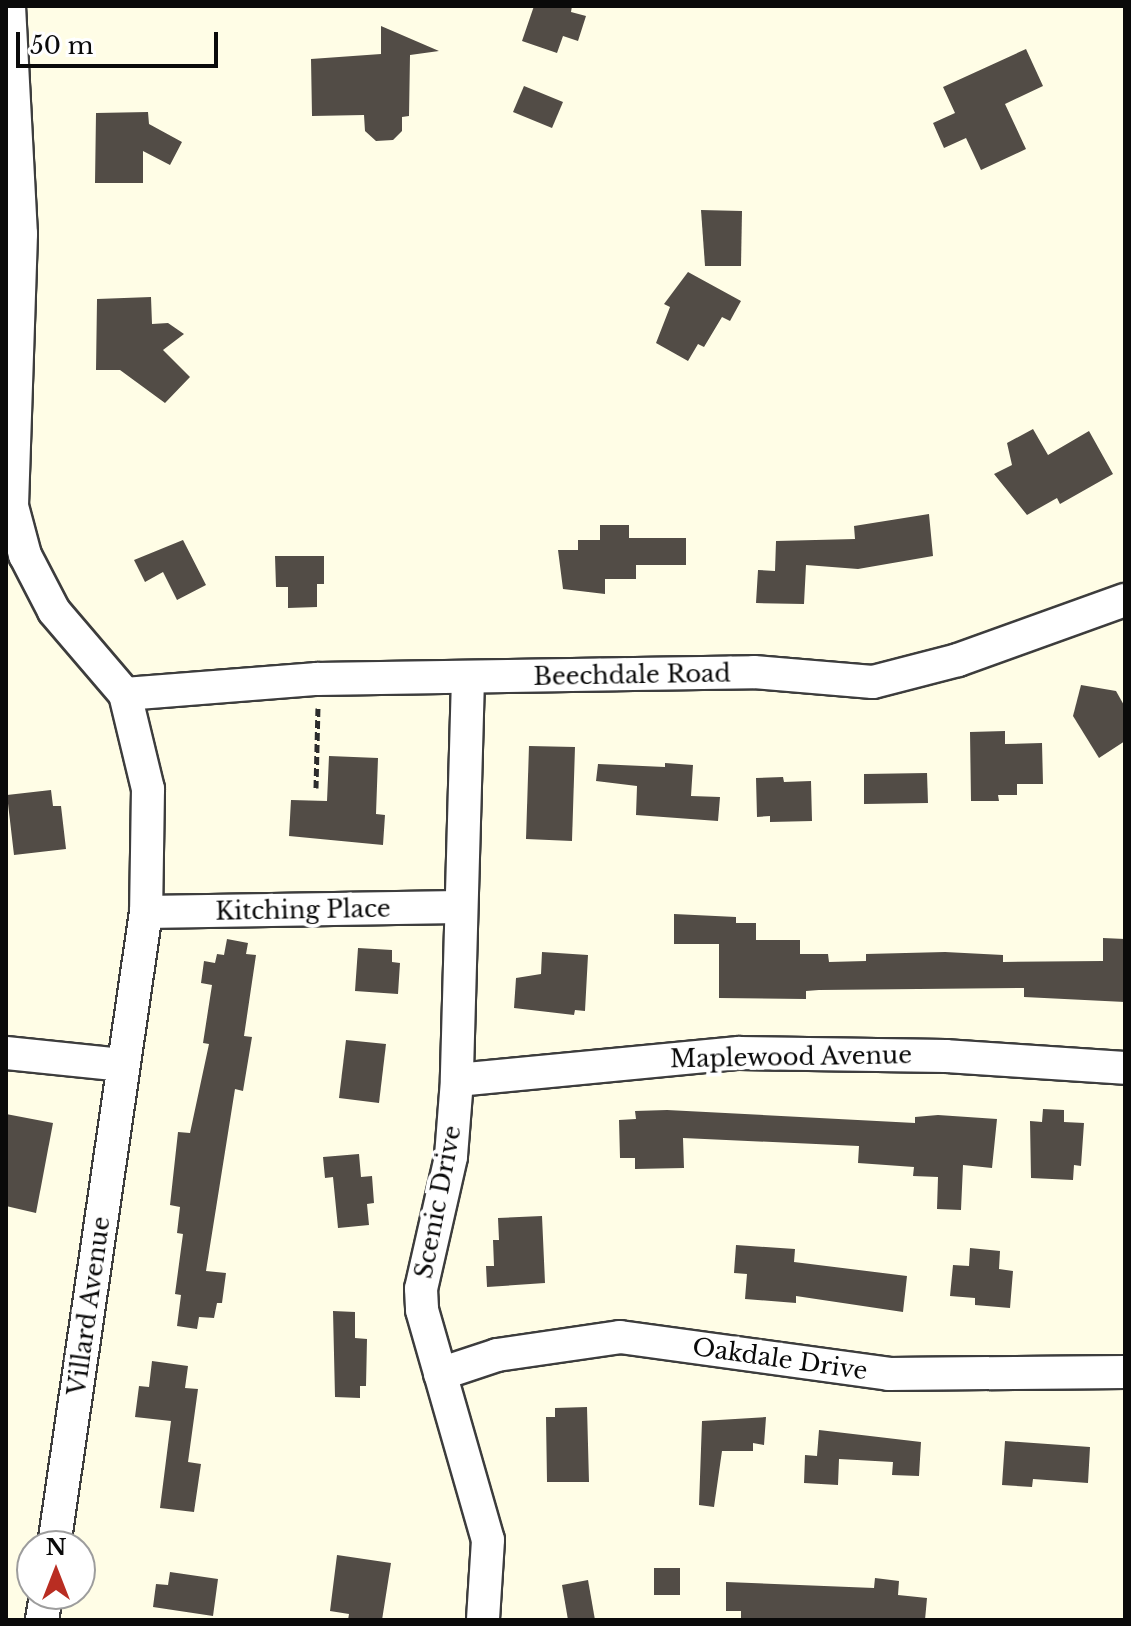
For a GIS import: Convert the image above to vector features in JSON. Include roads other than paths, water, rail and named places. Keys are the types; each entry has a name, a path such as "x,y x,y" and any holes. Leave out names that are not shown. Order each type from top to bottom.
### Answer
{"street":[{"path":"9,6 21,234 12,506 25,555 54,611 125,694"},
{"name":"Beechdale Road","path":"125,694 276,680 754,672 873,682 958,660 1125,600"},
{"name":"Scenic Drive","path":"468,678 459,907 457,1080 451,1157 421,1289 426,1333 488,1540 483,1620"},
{"name":"Villard Avenue","path":"56,1530 146,912 148,789 125,694"},
{"name":"Kitching Place","path":"146,912 459,907"},
{"path":"6,1053 122,1065"},
{"name":"Maplewood Avenue","path":"457,1080 739,1053 946,1056 1125,1068"},
{"name":"Oakdale Drive","path":"440,1374 497,1355 620,1337 889,1374 1125,1372"}]}
